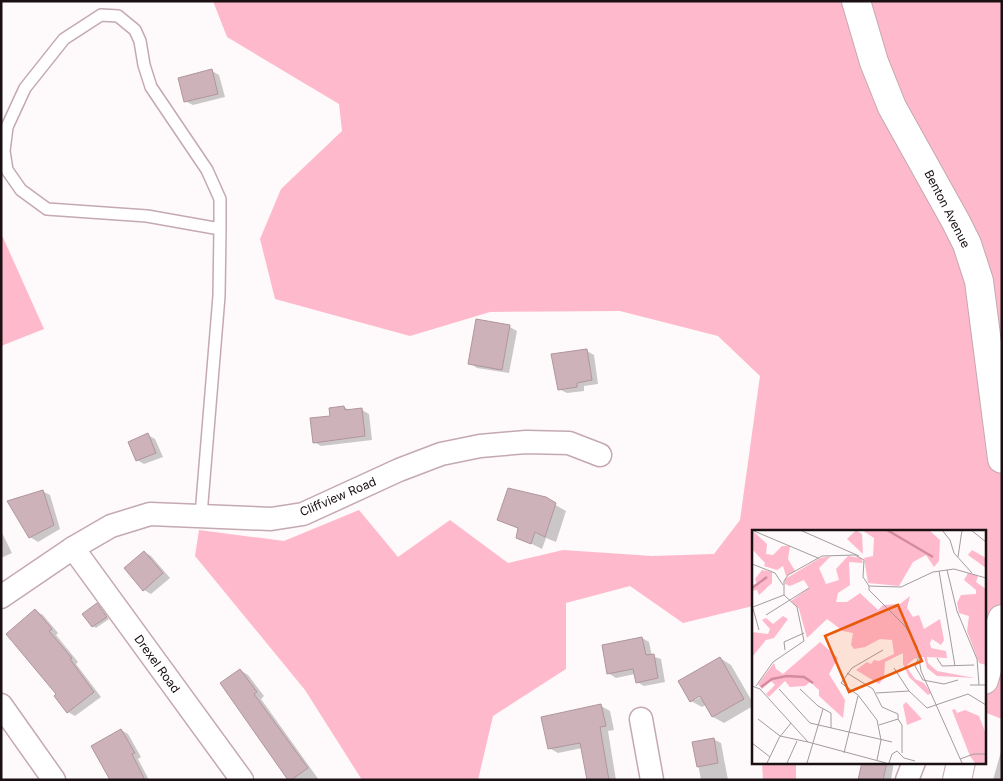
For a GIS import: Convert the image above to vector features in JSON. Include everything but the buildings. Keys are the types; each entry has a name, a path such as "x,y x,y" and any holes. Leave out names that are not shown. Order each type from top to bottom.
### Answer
{"main road":[{"name":"Benton Avenue","path":"856,1 874,62 892,107 956,222 979,281 1002,459"},
{"path":"986,673 1002,619"},
{"path":"957,780 961,764"}],"street":[{"name":"Cliffview Road","path":"1,597 73,548 111,526 150,514 271,519 303,514 407,467 441,454 480,446 526,442 570,443 600,455"},
{"name":"Drexel Road","path":"73,548 242,780"},
{"path":"1,705 54,780"},
{"path":"641,719 652,780"},
{"path":"907,780 913,764"}],"lane":[{"path":"201,515 218,305 220,229 220,199 207,170 151,87 136,30 118,16 102,15 64,39 25,88 7,127 4,151 7,170 21,190 47,208 147,216 220,229"}],"shaded area":[{"path":"213,1 1002,1 1002,719 986,713 986,530 752,530 752,606 683,623 630,586 566,603 566,669 493,716 478,780 362,780 305,690 195,556 199,530 284,541 359,510 398,557 450,520 508,563 563,550 652,556 714,554 740,520 760,376 718,336 620,311 490,312 410,336 275,299 260,239 281,189 342,131 339,104 227,37"},
{"path":"1,233 44,329 1,346"},
{"path":"762,764 796,764 796,780 763,780"}]}
